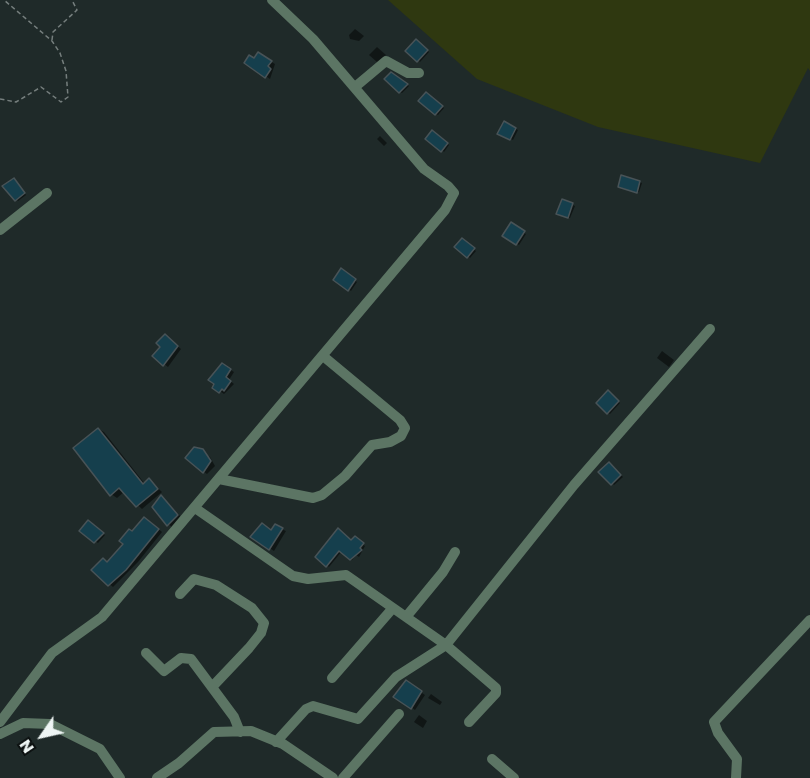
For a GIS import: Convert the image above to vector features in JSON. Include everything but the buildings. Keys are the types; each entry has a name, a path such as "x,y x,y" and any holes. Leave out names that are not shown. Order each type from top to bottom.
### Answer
{"street":[{"path":"0,722 52,653 102,617 445,210 454,193 424,169 313,39 272,0"},
{"path":"355,87 386,62 408,73 419,73"},
{"path":"0,230 47,193"},
{"path":"276,742 306,709 313,706 358,719 396,676 446,645 574,485 710,329"},
{"path":"219,479 313,498 322,495 345,476 372,445 390,442 401,436 405,428 403,423 323,356"},
{"path":"195,508 293,576 308,579 346,575 446,645 496,687 496,693 469,722"},
{"path":"406,617 443,572 455,552"},
{"path":"180,594 194,579 216,585 252,608 264,623 261,633 213,686"},
{"path":"332,678 392,609"},
{"path":"736,778 737,759 718,733 714,722 810,620"},
{"path":"146,652 164,671 182,658 191,659 234,717 240,732"},
{"path":"343,778 399,714"},
{"path":"0,734 23,723 50,724 100,749 120,778"},
{"path":"157,778 174,774 214,732 251,731 276,742 333,778"},
{"path":"492,759 514,778"}],"path":[{"path":"0,99 16,102 41,87 61,102 67,100 64,63 52,41 4,0"},
{"path":"52,41 53,32 77,10 72,0"}],"green space":[{"path":"388,0 810,0 810,71 808,68 760,163 598,127 477,79"}]}
